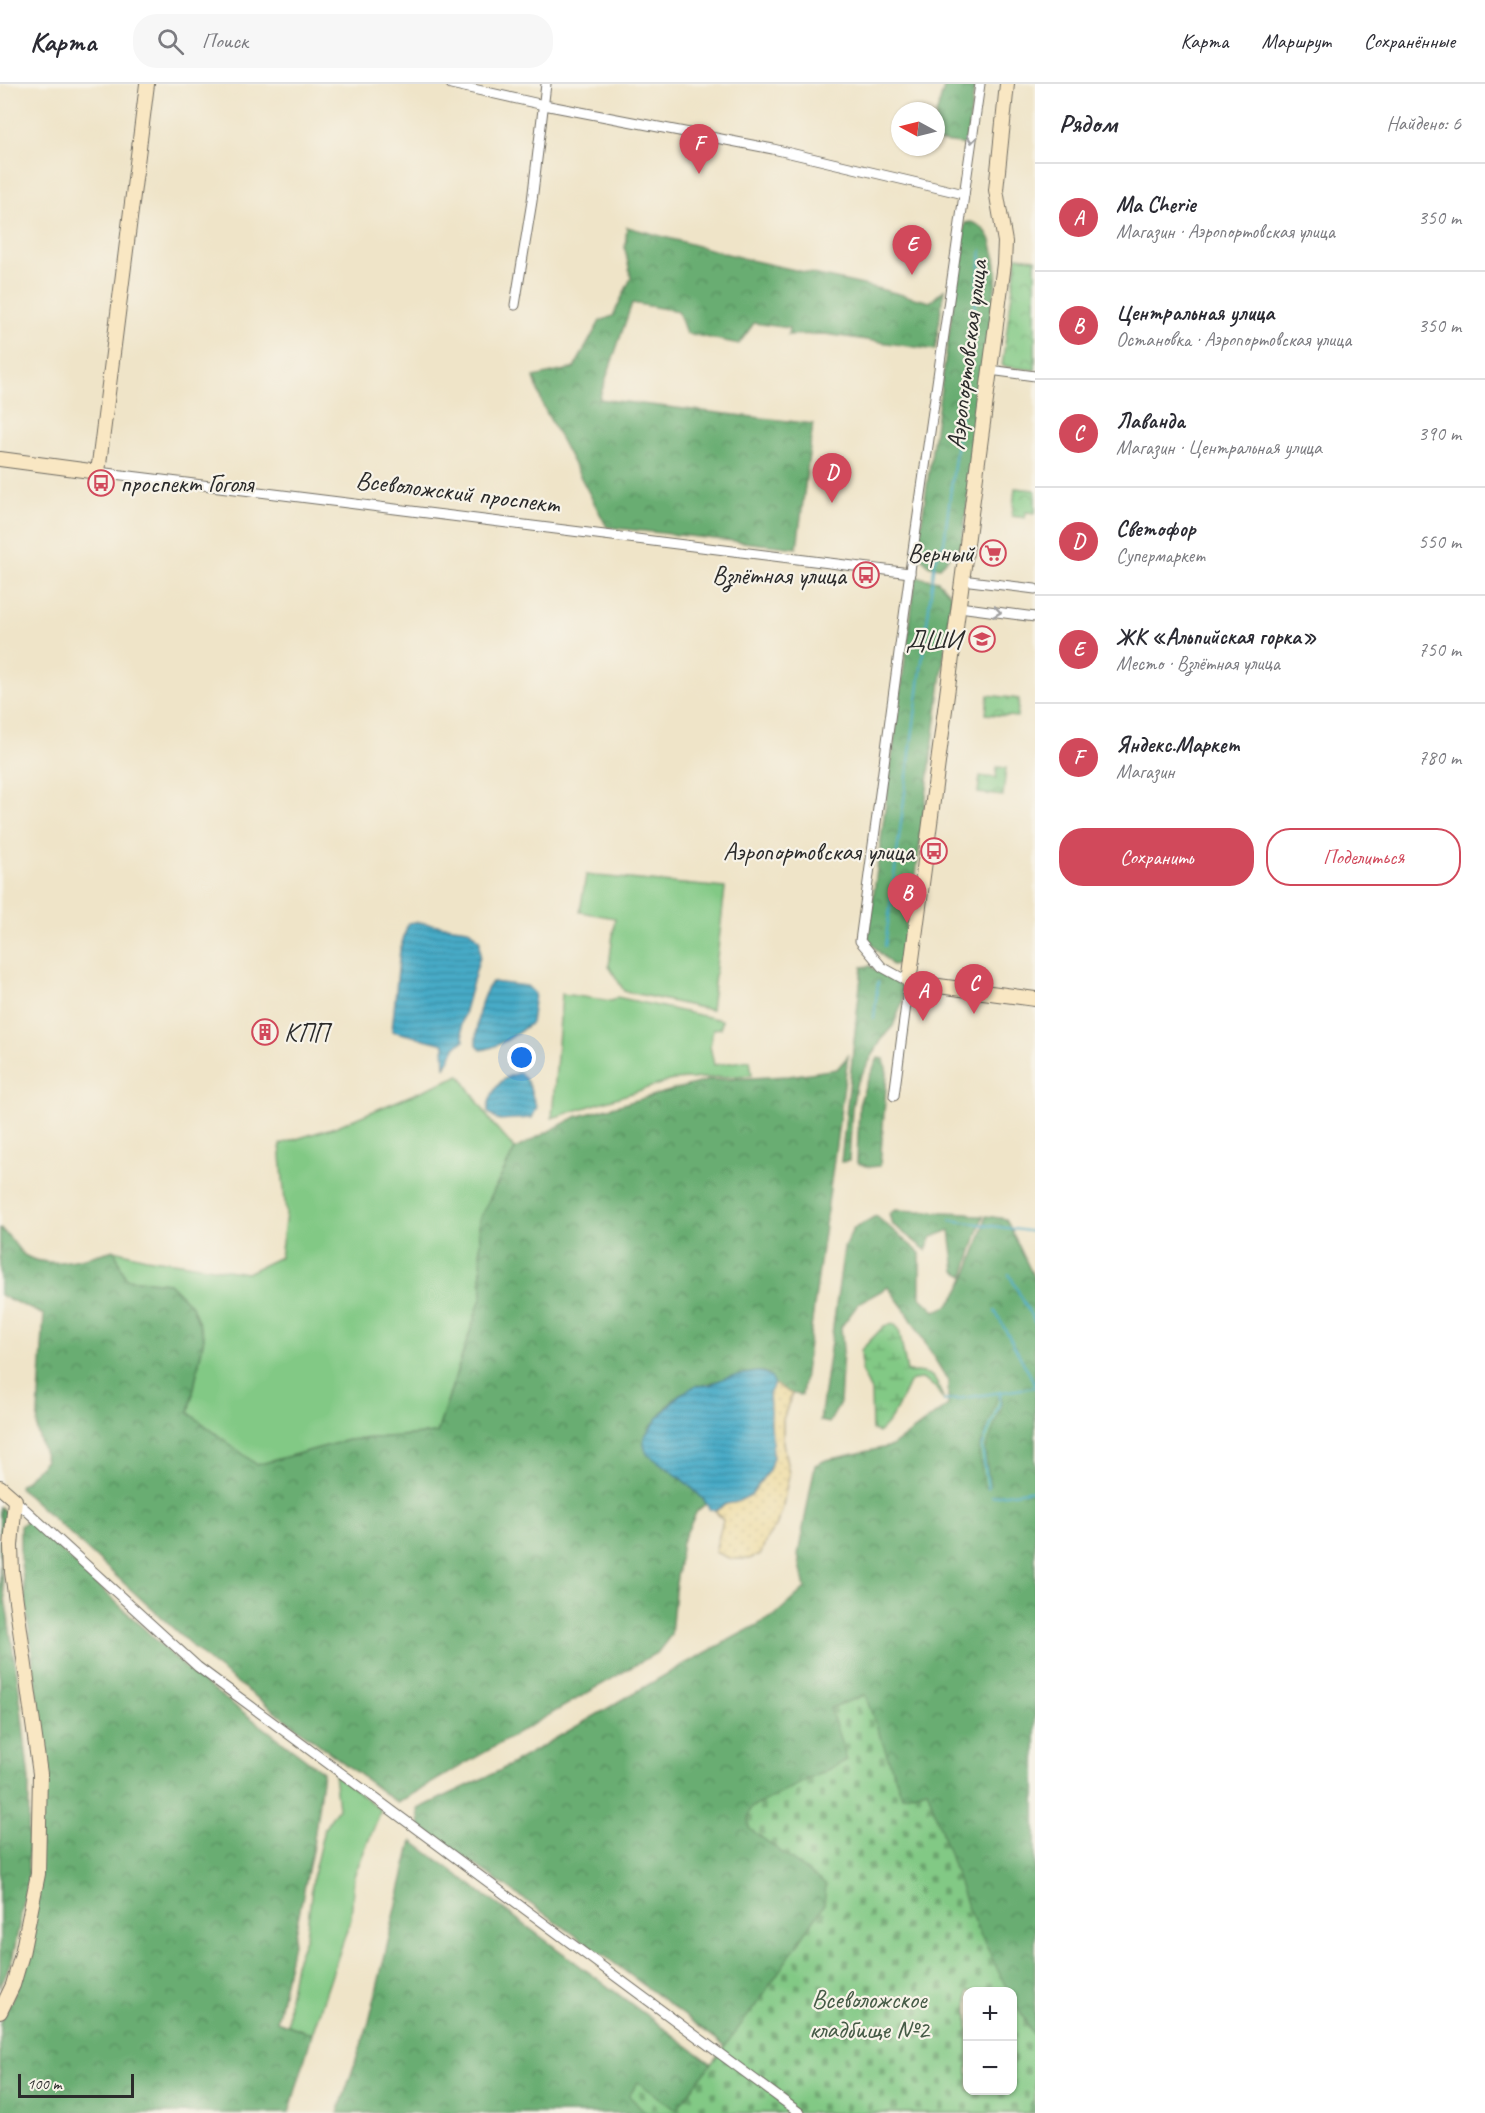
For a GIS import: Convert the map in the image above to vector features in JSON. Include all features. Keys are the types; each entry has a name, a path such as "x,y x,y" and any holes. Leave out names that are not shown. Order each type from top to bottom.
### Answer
{"street":[{"path":"98,472 147,84"},
{"path":"451,84 544,105 773,148 964,194"},
{"path":"515,306 532,201 546,84"},
{"path":"980,84 860,941 882,967 909,982 1035,999"},
{"name":"Аэропортовская улица","path":"894,1096 1004,264 1005,242 996,190 1007,84"},
{"path":"990,370 1035,376"},
{"name":"Всеволожский проспект","path":"0,459 910,573"},
{"path":"962,580 1035,589"},
{"path":"959,607 1035,618"},
{"path":"0,1487 198,1667 800,2113"},
{"path":"0,2012 13,1984 22,1954 38,1874 40,1774 12,1572 11,1546 15,1500"}],"green space":[{"path":"945,84 975,84 966,145 945,142 945,102 940,102"},
{"path":"971,222 985,230 989,236 997,273 962,544 940,567 930,566 917,554 965,223"},
{"path":"627,227 750,260 930,302 944,290 935,350 825,334 788,335 789,328 754,323 739,344 686,333 678,311 632,303 599,399 813,424 797,548 607,527 543,406 534,377 574,368 600,321 613,316 631,278 625,249"},
{"path":"1017,257 1035,259 1035,370 1002,366"},
{"path":"1015,488 1035,490 1035,513 1026,512 1025,518 1012,516"},
{"path":"916,577 938,581 952,596 913,897 907,921 904,963 892,965 875,948 868,937"},
{"path":"988,695 1019,699 1017,717 986,714"},
{"path":"997,767 1006,768 1003,796 978,793 980,776 996,778"},
{"path":"586,875 725,888 711,1010 624,991 609,966 615,918 580,912"},
{"path":"870,966 902,986 903,1001 893,1026 883,1037 856,1085 852,1108 849,1161 841,1162 862,967"},
{"path":"562,994 612,1001 617,997 722,1020 721,1028 713,1029 710,1046 714,1065 750,1060 752,1075 673,1080 552,1118"},
{"path":"848,1056 802,1395 778,1388 764,1372 748,1373 680,1394 665,1408 644,1437 648,1454 690,1486 707,1503 697,1511 682,1542 671,1635 658,1652 397,1803 211,1663 19,1487 46,1460 37,1431 44,1315 0,1295 0,1229 23,1254 36,1260 70,1261 114,1250 126,1279 169,1283 192,1306 204,1337 189,1413 257,1465 348,1440 437,1433 482,1295 479,1220 515,1149 576,1117 709,1080 789,1076 837,1069"},
{"path":"878,1058 884,1059 887,1073 880,1166 869,1167 857,1163 859,1105"},
{"path":"460,1075 492,1123 515,1149 479,1220 482,1295 437,1433 348,1440 257,1465 189,1413 204,1337 169,1283 126,1279 114,1250 146,1258 247,1273 280,1257 286,1214 280,1144 335,1127"},
{"path":"895,1210 968,1213 983,1216 964,1276 955,1271 950,1230 932,1237 926,1250 892,1224 889,1214"},
{"path":"876,1216 920,1253 920,1297 935,1311 948,1305 960,1289 986,1216 1006,1219 1035,1280 1035,2113 815,2113 606,1957 420,1826 418,1809 501,1770 679,1667 774,1616 805,1588 798,1555 815,1465 826,1460 892,1446 948,1405 948,1381 908,1314 888,1287 859,1303 841,1327 843,1350 840,1403 829,1423 820,1421 844,1248 853,1229"},
{"path":"894,1324 899,1329 907,1372 928,1374 932,1377 944,1401 935,1387 922,1379 913,1380 909,1383 892,1416 878,1433 872,1429 871,1392 862,1371 861,1350 884,1326"},
{"path":"1000,1396 1001,1408 985,1451 990,1485 988,1488 984,1486 979,1450"},
{"path":"0,1507 7,1513 0,1564"},
{"path":"28,1519 191,1673 323,1772 313,1846 277,2021 312,2034 289,2113 0,2113 0,2023 20,1982 46,1774 20,1554 20,1526"},
{"path":"0,1564 19,1689 29,1780 28,1880 13,1956 0,1988"},
{"name":"Всеволожское кладбище №2","path":"865,1695 902,1796 927,1789 967,1907 1006,1987 963,1987 963,2095 1017,2095 1017,2007 1035,2037 1035,2099 1031,2103 1029,2113 647,2113 629,2096 638,2082 676,2110 759,2001 824,1905 826,1885 749,1828 748,1818 751,1808 847,1760 830,1708"},
{"path":"334,1774 381,1810 354,1876 351,1918 312,2034 288,2025 289,1998 295,1964 306,1936 314,1871 324,1829 338,1808"},
{"path":"412,1841 778,2113 338,2113 369,2022"}],"sand":[{"path":"774,1384 792,1394 783,1419 783,1443 789,1474 782,1511 761,1554 749,1559 731,1559 715,1552 723,1520 715,1511 726,1504 737,1502 751,1495 769,1470 773,1457 769,1394"}],"water":[{"path":"408,923 468,929 480,941 480,956 461,1025 464,1041 456,1046 445,1068 444,1044 392,1031 400,950"},
{"path":"492,982 527,986 535,994 531,1023 501,1043 481,1050 476,1043 478,1019 484,996"},
{"path":"520,1073 529,1086 537,1107 532,1118 497,1120 488,1112 493,1093 502,1081"},
{"path":"758,1372 768,1375 774,1384 769,1394 773,1457 769,1470 751,1495 737,1502 726,1504 715,1511 709,1509 700,1495 647,1454 644,1437 679,1395 695,1386 709,1385 727,1377"}],"waterway":[{"path":"885,946 935,561 944,543 982,250"},
{"path":"874,1018 878,982"},
{"path":"950,1220 1035,1232"},
{"path":"1009,1274 1035,1323"},
{"path":"995,1311 1035,1384"},
{"path":"944,1401 1035,1387"},
{"path":"988,1488 982,1448 1000,1402 1000,1392"},
{"path":"992,1496 1035,1490"}],"place":[{"name":"Яндекс.Маркет","path":"699,174"},
{"name":"ЖК «Альпийская горка»","path":"912,275"},
{"name":"проспект Гоголя","path":"101,483"},
{"name":"Светофор","path":"832,503"},
{"name":"Верный","path":"993,553"},
{"name":"Взлётная улица","path":"866,575"},
{"name":"ДШИ","path":"982,639"},
{"name":"Аэропортовская улица","path":"934,851"},
{"name":"Центральная улица","path":"907,923"},
{"name":"Лаванда","path":"974,1014"},
{"name":"Ma Cherie","path":"923,1021"},
{"name":"КПП","path":"265,1032"}]}
